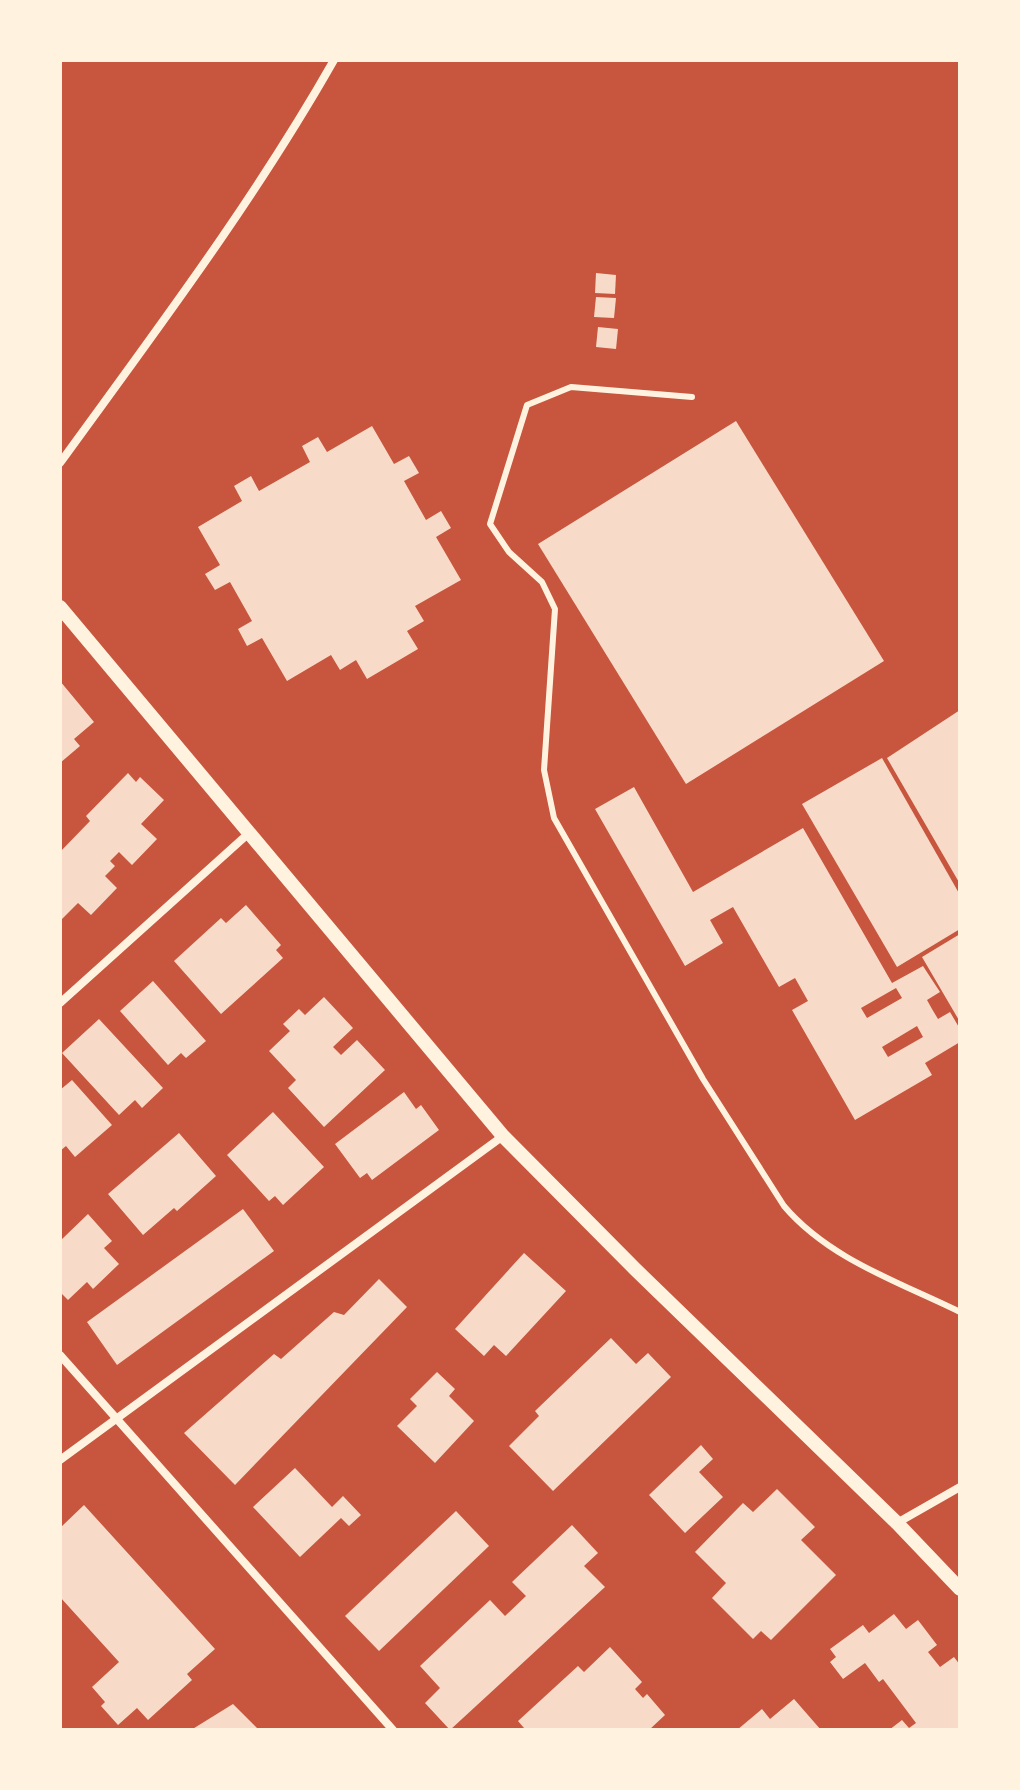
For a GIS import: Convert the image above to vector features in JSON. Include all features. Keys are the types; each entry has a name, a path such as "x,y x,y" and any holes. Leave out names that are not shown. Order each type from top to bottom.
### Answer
{"street":[{"path":"60,463 145,347 290,136 334,60"},
{"path":"60,607 503,1136 897,1523 960,1589"},
{"path":"60,1003 249,833"},
{"path":"60,1460 503,1136"},
{"path":"60,1355 393,1730"},
{"path":"897,1523 960,1487"}],"lane":[{"path":"692,397 571,387 527,405 490,524 509,552 542,582 555,609 544,770 554,818 703,1079 784,1206 799,1224 846,1257 960,1312"}],"building":[{"path":"596,273 616,275 615,294 595,293"},
{"path":"596,297 616,298 614,318 594,317"},
{"path":"598,327 618,329 616,349 596,347"},
{"path":"736,421 884,661 686,784 538,544"},
{"path":"372,426 394,464 409,456 419,473 404,481 426,520 441,511 451,528 436,537 461,580 415,606 424,621 407,631 418,649 367,679 356,660 340,670 331,655 287,681 262,638 247,646 238,629 252,621 230,582 215,590 205,574 220,565 198,527 242,501 234,486 251,476 259,491 310,462 302,446 318,437 327,452"},
{"path":"60,681 94,722 74,739 80,746 60,763"},
{"path":"960,710 960,884 887,758"},
{"path":"882,758 960,895 960,929 897,967 802,804"},
{"path":"128,773 136,782 140,777 164,800 141,824 157,839 132,865 119,852 110,861 115,866 105,876 117,888 91,915 78,903 60,921 60,852 90,821 86,816"},
{"path":"634,787 693,892 803,828 892,983 923,966 940,992 927,1000 938,1019 950,1012 960,1029 960,1042 925,1063 932,1075 855,1120 792,1010 808,1001 795,978 779,987 733,907 710,920 723,943 685,966 595,809","holes":["896,988 902,998 867,1018 861,1008","917,1026 923,1037 888,1057 882,1047"]},
{"path":"246,905 281,945 276,950 283,958 221,1014 174,961 221,918 226,923"},
{"path":"960,934 960,1022 922,957"},
{"path":"153,981 206,1041 186,1058 181,1053 168,1065 120,1011"},
{"path":"324,997 353,1028 333,1047 341,1055 357,1040 385,1070 324,1127 288,1088 296,1080 269,1051 290,1031 283,1024 299,1009 305,1015"},
{"path":"99,1019 163,1088 142,1108 135,1100 119,1115 62,1053"},
{"path":"72,1080 112,1125 75,1157 66,1146 60,1151 60,1090"},
{"path":"404,1092 416,1109 421,1105 439,1130 372,1180 367,1173 360,1178 335,1144"},
{"path":"273,1112 324,1167 283,1205 275,1196 269,1201 227,1155"},
{"path":"179,1133 216,1176 177,1211 174,1208 143,1235 108,1194"},
{"path":"243,1209 274,1251 117,1365 87,1322"},
{"path":"88,1214 112,1241 104,1248 119,1264 93,1289 87,1282 68,1300 60,1292 60,1241"},
{"path":"524,1253 566,1291 506,1356 494,1345 484,1356 455,1329"},
{"path":"379,1279 407,1307 235,1485 184,1433 274,1354 281,1359 334,1312 344,1315"},
{"path":"611,1338 636,1364 648,1353 671,1377 553,1491 509,1446 539,1416 535,1411"},
{"path":"437,1372 455,1389 449,1396 474,1421 435,1463 397,1426 417,1406 410,1399"},
{"path":"701,1445 713,1459 699,1472 723,1497 685,1533 649,1495"},
{"path":"295,1468 332,1507 343,1496 361,1515 349,1526 341,1518 300,1557 253,1507"},
{"path":"777,1489 815,1527 801,1540 836,1575 771,1640 761,1631 753,1639 712,1598 726,1583 695,1552 743,1503 753,1512"},
{"path":"84,1505 215,1649 187,1674 192,1680 148,1720 137,1708 118,1725 101,1706 105,1702 92,1687 119,1662 60,1597 60,1528"},
{"path":"456,1511 489,1546 379,1651 345,1616"},
{"path":"572,1525 598,1553 584,1566 605,1587 450,1730 425,1703 440,1688 420,1666 490,1600 505,1616 526,1596 512,1582"},
{"path":"894,1614 906,1629 918,1620 937,1645 928,1652 940,1667 954,1657 960,1665 960,1730 889,1730 902,1720 909,1728 916,1723 883,1679 879,1682 865,1663 843,1679 830,1662 836,1657 830,1649 863,1625 869,1633"},
{"path":"610,1647 642,1682 635,1689 643,1698 647,1694 665,1715 649,1730 522,1730 524,1728 518,1721 578,1666 584,1672"},
{"path":"794,1699 821,1730 737,1730 762,1709 770,1719"},
{"path":"233,1704 259,1730 191,1730"}]}
